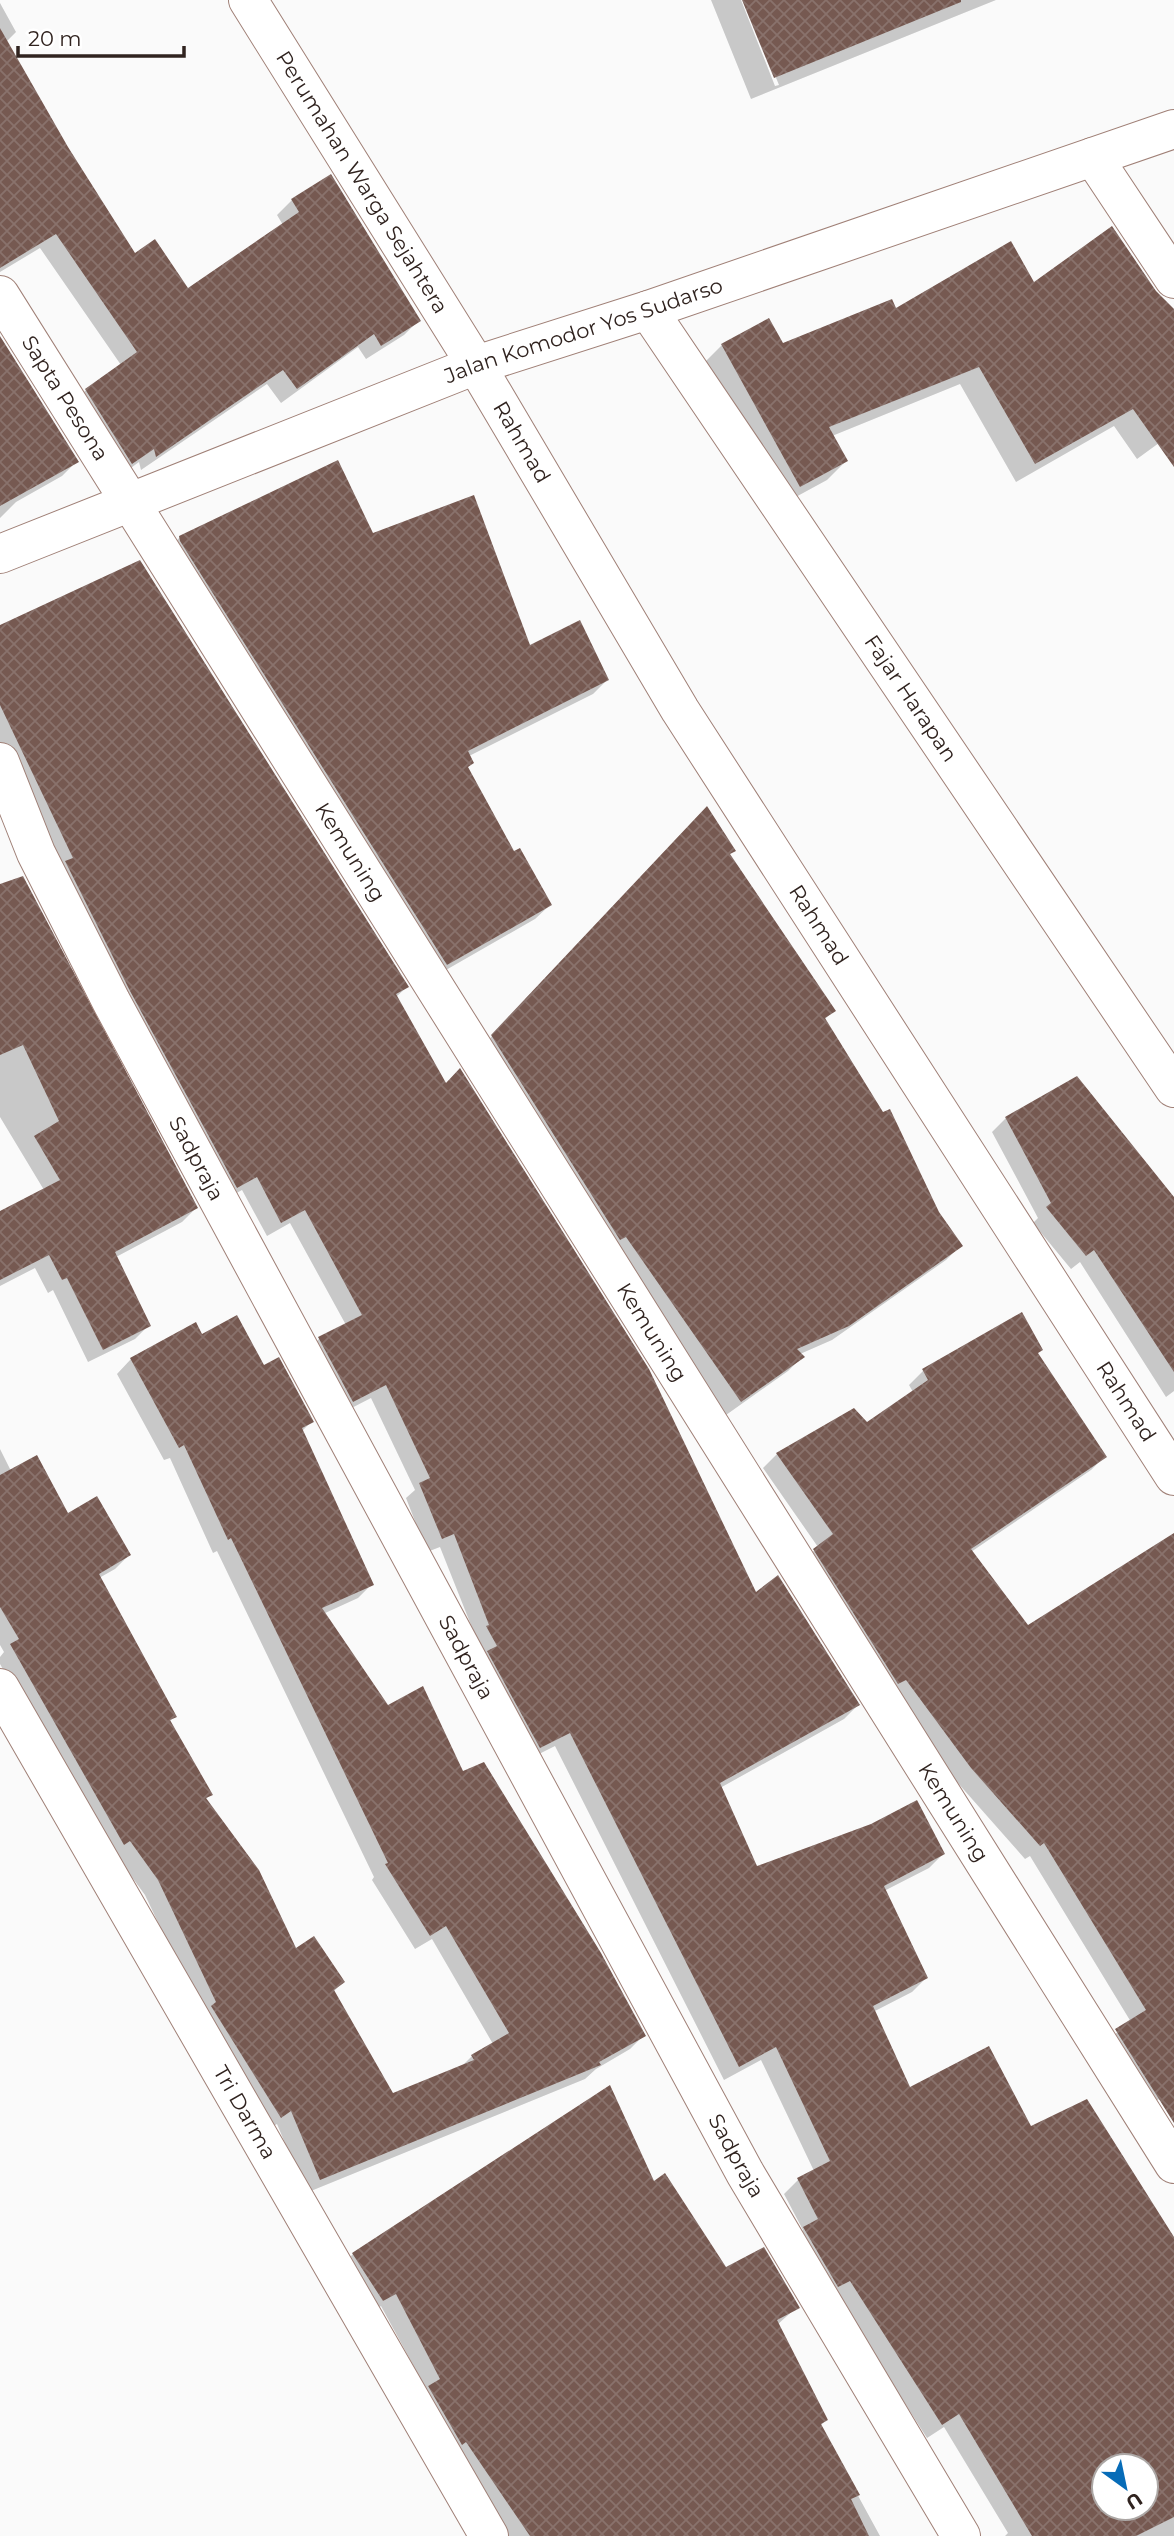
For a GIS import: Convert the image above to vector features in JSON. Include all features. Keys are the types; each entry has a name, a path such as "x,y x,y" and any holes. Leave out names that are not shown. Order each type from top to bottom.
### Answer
{"street":[{"name":"Perumahan Warga Sejahtera","path":"248,0 475,365"},
{"name":"Jalan Komodor Yos Sudarso","path":"0,554 475,365 648,310 1174,129"},
{"path":"1093,157 1174,279"},
{"name":"Sapta Pesona","path":"0,295 128,503"},
{"name":"Fajar Harapan","path":"648,310 1174,1088"},
{"name":"Rahmad","path":"475,365 680,710 1174,1476"},
{"name":"Kemuning","path":"128,503 1174,2164"},
{"name":"Sadpraja","path":"0,762 36,853 111,1000 744,2172 961,2536"},
{"name":"Tri Darma","path":"0,1688 489,2536"}],"building":[{"path":"742,0 961,0 961,2 774,78"},
{"path":"0,28 68,147 135,253 155,239 188,288 299,212 291,199 331,174 421,321 381,346 374,334 297,389 283,370 156,457 154,449 132,464 85,389 137,352 56,234 0,268"},
{"path":"1112,226 1156,291 1174,309 1174,467 1133,409 1035,464 979,367 829,427 848,461 800,487 721,344 769,318 783,343 892,299 896,308 1011,241 1034,282"},
{"path":"0,336 79,462 0,506"},
{"path":"338,460 373,533 474,495 530,645 580,620 609,680 468,751 474,763 468,767 514,851 520,848 552,905 447,965 180,541 179,536"},
{"path":"140,560 409,987 396,994 446,1083 460,1068 649,1369 756,1592 778,1575 860,1705 720,1783 757,1866 871,1824 917,1800 945,1854 884,1886 928,1978 873,2006 910,2087 989,2046 1031,2126 1087,2099 1174,2237 1174,2517 1136,2536 1032,2536 959,2414 942,2425 850,2281 838,2287 803,2227 818,2219 797,2178 830,2161 776,2047 739,2067 570,1733 540,1748 487,1651 497,1646 486,1626 489,1625 454,1534 442,1539 419,1483 430,1478 386,1385 353,1402 318,1337 362,1315 305,1210 281,1223 257,1177 237,1188 130,991 65,861 73,858 0,705 0,625"},
{"path":"707,806 736,851 730,854 836,1011 825,1018 883,1112 890,1109 939,1212 963,1246 849,1326 797,1349 805,1357 741,1402 626,1237 620,1240 491,1035"},
{"path":"23,876 198,1208 115,1252 151,1326 103,1350 67,1278 62,1280 49,1255 0,1280 0,1211 60,1180 34,1136 59,1121 23,1045 0,1055 0,884"},
{"path":"1077,1076 1174,1197 1174,1372 1094,1250 1086,1256 1046,1207 1051,1203 1005,1117"},
{"path":"1022,1312 1043,1350 1038,1353 1107,1457 971,1549 1028,1625 1174,1533 1174,2123 1115,2029 1146,2010 1044,1843 1040,1846 971,1768 906,1680 898,1684 813,1549 833,1534 776,1453 854,1408 867,1422 928,1380 922,1369"},
{"path":"237,1315 264,1365 279,1357 314,1422 302,1428 374,1585 322,1608 388,1705 423,1686 463,1771 484,1762 601,1953 646,2036 599,2062 601,2065 320,2180 291,2111 281,2118 211,2006 216,2002 158,1880 130,1841 124,1845 10,1644 19,1639 0,1607 0,1475 37,1455 68,1513 97,1496 131,1555 99,1574 177,1717 170,1720 213,1795 206,1798 259,1870 296,1948 314,1936 345,1982 334,1990 393,2093 474,2060 471,2055 509,2033 446,1926 430,1936 385,1864 388,1863 231,1538 228,1540 184,1445 179,1448 130,1358 196,1322 202,1334"},
{"path":"610,2085 654,2181 665,2173 726,2267 764,2247 800,2308 777,2320 828,2420 821,2424 860,2495 851,2499 869,2536 530,2536 466,2442 462,2445 428,2386 440,2379 396,2294 383,2301 352,2253"}]}
